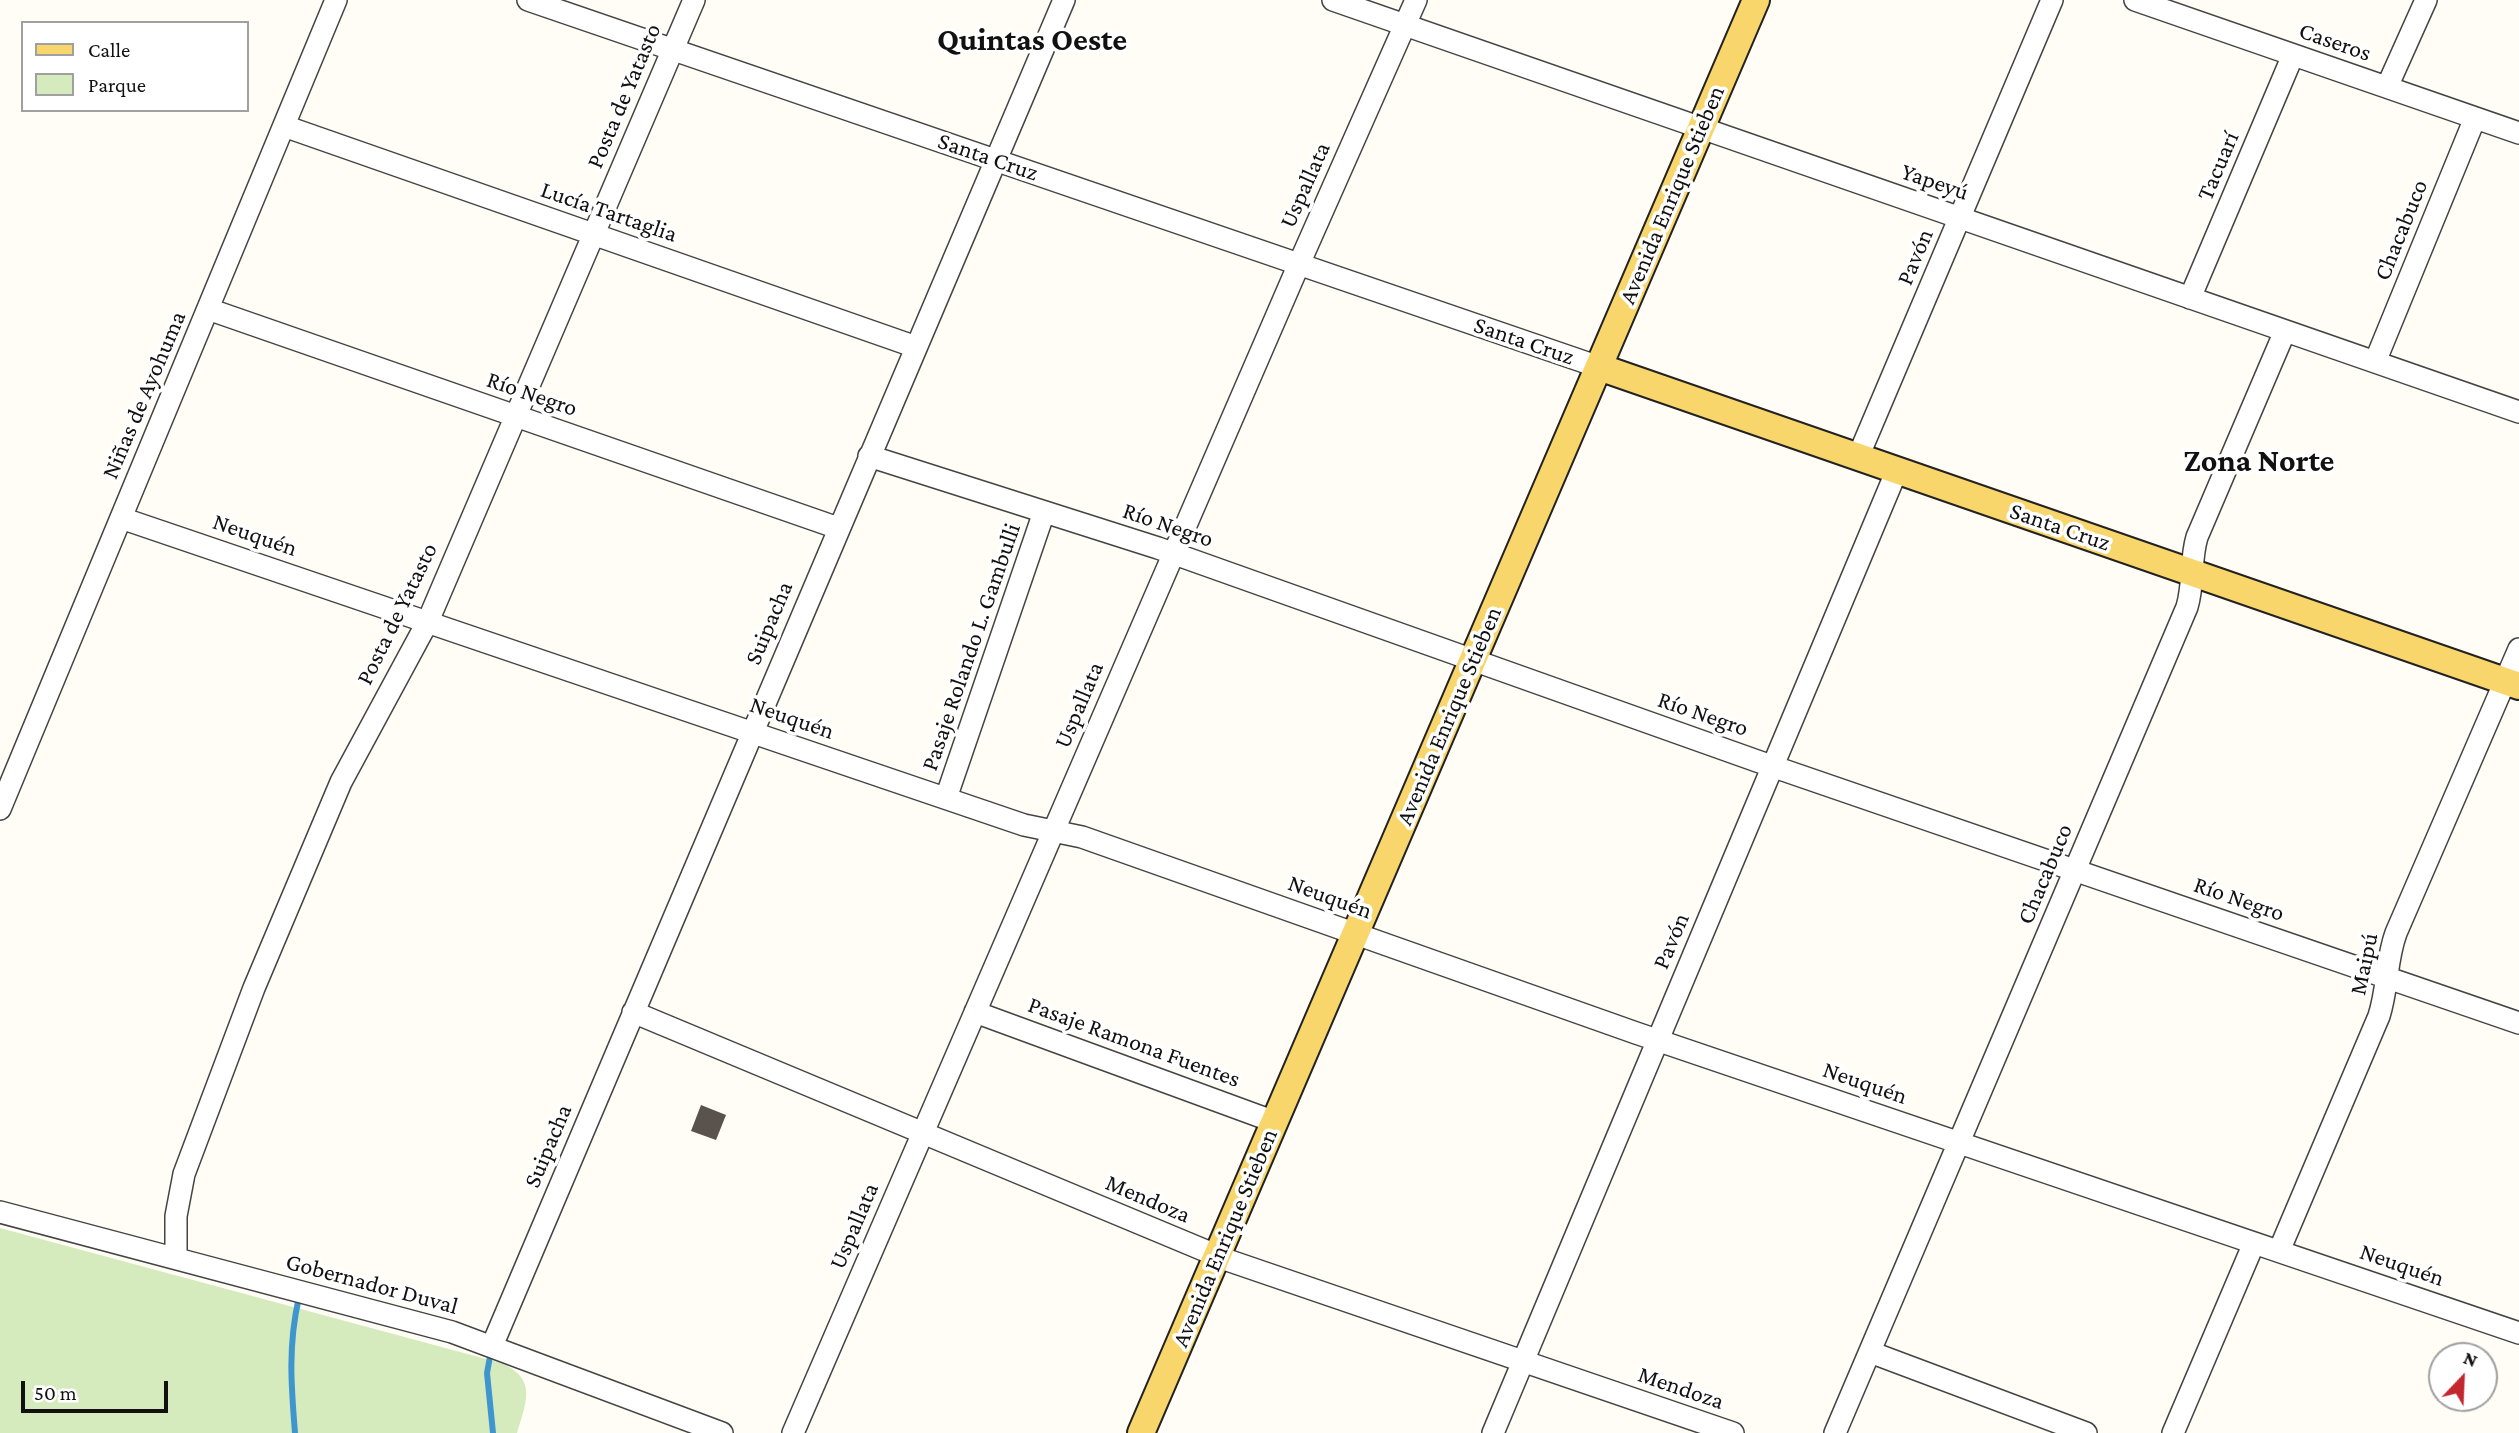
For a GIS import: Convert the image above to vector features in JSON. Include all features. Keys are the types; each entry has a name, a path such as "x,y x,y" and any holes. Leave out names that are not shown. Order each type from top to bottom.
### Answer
{"main road":[{"name":"Avenida Enrique Stieben","path":"1141,1433 1756,0"},
{"name":"Santa Cruz","path":"1598,367 2512,684"}],"street":[{"name":"Niñas de Ayohuma","path":"0,809 336,0"},
{"name":"Santa Cruz","path":"528,0 1598,367"},
{"name":"Posta de Yatasto","path":"176,1258 176,1216 184,1174 254,988 341,782 428,621 694,0"},
{"name":"Suipacha","path":"492,1346 1064,0"},
{"name":"Yapeyú","path":"1333,0 2519,412"},
{"name":"Uspallata","path":"793,1433 1416,0"},
{"name":"Pavón","path":"1858,457 2052,0"},
{"name":"Caseros","path":"2135,0 2519,133"},
{"path":"2387,87 2426,0"},
{"name":"Tacuarí","path":"2190,298 2293,55"},
{"name":"Chacabuco","path":"2375,362 2475,118"},
{"name":"Lucía Tartaglia","path":"284,126 916,346"},
{"name":"Río Negro","path":"208,309 838,528"},
{"name":"Chacabuco","path":"1835,1433 2187,607 2197,537 2285,331"},
{"name":"Río Negro","path":"869,456 1173,554 1773,766 2519,1023"},
{"name":"Pavón","path":"1493,1433 1897,470"},
{"name":"Pasaje Rolando L. Gambulli","path":"946,798 1044,512"},
{"name":"Neuquén","path":"121,517 1024,824 1082,837 1658,1040 2519,1333"},
{"name":"Maipú","path":"2279,1251 2379,1016 2389,955 2396,933 2512,684 2519,649"},
{"name":"Mendoza","path":"633,1012 1217,1256 1733,1433"},
{"name":"Pasaje Ramona Fuentes","path":"975,1012 1275,1122"},
{"name":"Gobernador Duval","path":"0,1212 439,1328 722,1433"},
{"path":"2173,1433 2254,1243"},
{"path":"1870,1352 2086,1433"}],"green space":[{"path":"0,1228 501,1363 513,1369 525,1384 526,1401 517,1433 0,1433"}],"building":[{"path":"701,1105 726,1115 716,1140 691,1131"}],"waterway":[{"path":"295,1433 292,1348 299,1297"},
{"path":"491,1351 487,1373 493,1433"}],"district":[{"name":"Quintas Oeste","path":"1032,40"},
{"name":"Zona Norte","path":"2259,461"}]}
